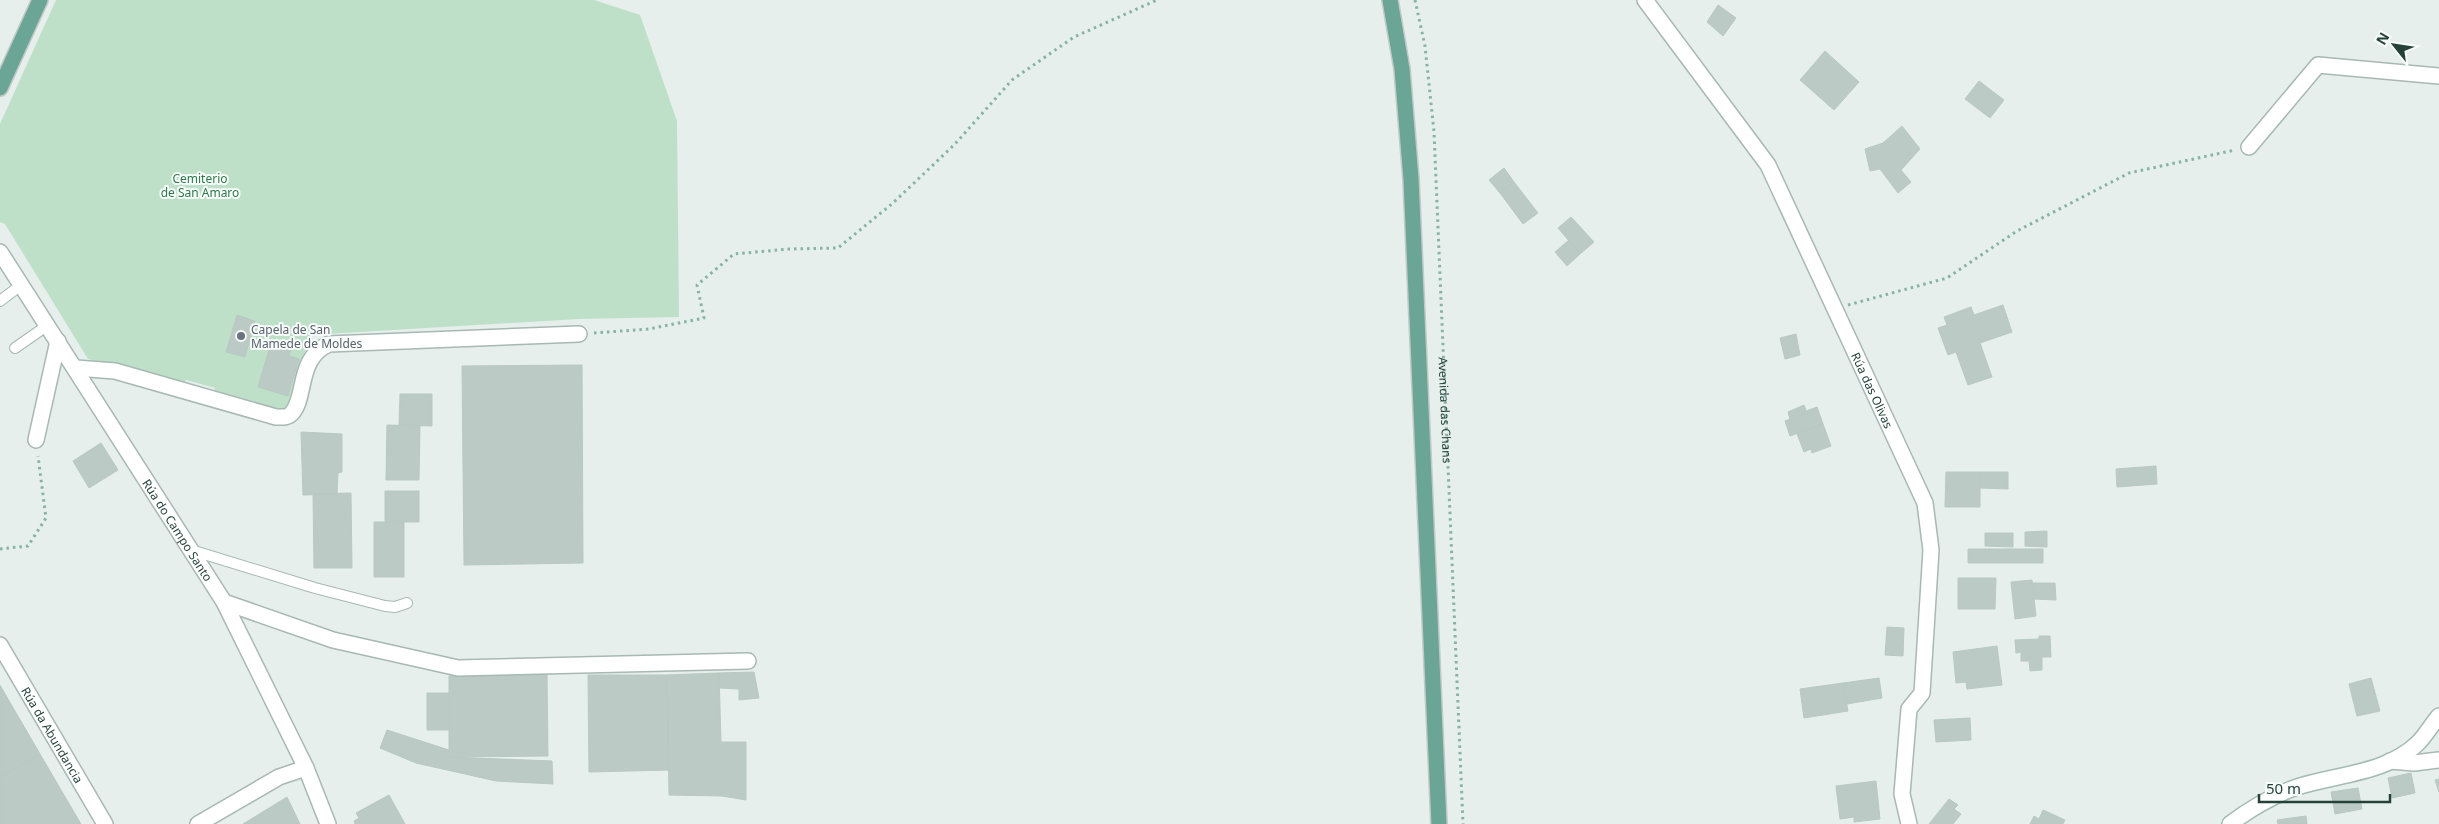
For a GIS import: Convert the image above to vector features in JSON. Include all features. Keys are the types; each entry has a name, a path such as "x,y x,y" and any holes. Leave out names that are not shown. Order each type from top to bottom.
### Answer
{"main road":[{"path":"0,88 40,0"},
{"name":"Avenida das Chans","path":"1390,0 1403,77 1412,179 1439,824"}],"street":[{"name":"Rúa das Olivas","path":"1644,0 1768,165 1925,503 1931,550 1922,693 1909,709 1902,794 1909,824"},
{"path":"2249,147 2318,65 2439,76"},
{"name":"Rúa do Campo Santo","path":"0,252 224,602 306,768 328,824"},
{"path":"76,368 116,371 276,417 285,417 291,414 296,406 306,368 321,348 329,344 579,334"},
{"path":"36,440 58,341"},
{"path":"224,602 333,640 458,668 748,661"},
{"name":"Rúa da Abundancia","path":"0,645 105,824"},
{"path":"2230,824 2247,811 2297,787 2352,774 2390,761 2418,743 2439,716"},
{"path":"2390,761 2414,763 2439,760"},
{"path":"198,824 266,784 306,768"}],"lane":[{"path":"0,301 21,285"},
{"path":"16,348 48,325"},
{"path":"191,550 315,588 376,604 395,607 407,603"}],"path":[{"path":"579,334 649,329 704,318 697,285 734,254 789,249 838,248 893,203 955,144 1012,80 1074,37 1157,0"},
{"name":"Avenida das Chans","path":"1415,0 1425,46 1434,132 1463,824"},
{"path":"1836,309 1947,278 2017,231 2129,173 2249,147"},
{"path":"0,549 28,546 46,518 36,440"}],"green space":[{"name":"Cemiterio de San Amaro","path":"56,0 594,0 640,15 677,121 679,317 579,319 310,335 288,408 277,414 213,395 215,388 186,380 183,386 88,359 5,224 0,222 0,124"}],"building":[{"path":"1718,5 1736,18 1723,36 1707,22"},
{"path":"1825,51 1859,82 1834,110 1800,80"},
{"path":"1979,81 2004,100 1990,118 1965,99"},
{"path":"1902,126 1920,149 1901,170 1911,182 1898,193 1880,169 1870,171 1865,149 1883,143"},
{"path":"1504,168 1514,182 1500,193 1489,180"},
{"path":"1514,182 1538,213 1523,224 1500,193"},
{"path":"1571,217 1594,242 1580,254 1558,228"},
{"path":"1569,240 1580,254 1567,266 1555,252"},
{"path":"2003,305 2012,332 1980,343 1992,377 1968,385 1956,352 1948,355 1938,328 1947,325 1944,317 1971,307 1974,315"},
{"name":"Capela de San Mamede de Moldes","path":"237,315 255,321 245,357 226,352"},
{"path":"1796,334 1800,355 1785,359 1780,338"},
{"path":"271,343 291,349 289,356 299,359 288,396 258,387"},
{"path":"582,365 583,563 464,565 462,366"},
{"path":"400,394 432,394 432,426 399,425"},
{"path":"1804,405 1806,411 1817,407 1823,424 1790,436 1785,421 1790,419 1788,412"},
{"path":"1823,424 1831,446 1812,453 1811,449 1804,452 1797,434"},
{"path":"387,425 420,426 419,480 386,480"},
{"path":"301,432 342,434 342,472 338,473 337,494 303,495"},
{"path":"101,443 118,470 89,488 73,461"},
{"path":"2156,466 2157,484 2117,487 2116,469"},
{"path":"1946,472 1980,472 1980,507 1945,507"},
{"path":"1980,472 2008,472 2008,489 1980,488"},
{"path":"385,491 419,491 419,522 385,522"},
{"path":"351,493 352,568 314,568 313,494"},
{"path":"374,522 404,522 404,577 374,577"},
{"path":"2047,531 2047,547 2025,546 2025,532"},
{"path":"1985,533 2013,533 2013,547 1985,546"},
{"path":"1968,549 2043,549 2043,563 1968,563"},
{"path":"1958,578 1996,578 1995,609 1958,609"},
{"path":"2032,580 2036,616 2015,619 2011,582"},
{"path":"2032,583 2055,583 2056,600 2034,599"},
{"path":"1887,627 1904,628 1903,656 1885,655"},
{"path":"2039,636 2050,636 2051,657 2042,657 2042,670 2030,671 2029,661 2021,661 2021,652 2016,653 2015,640 2039,639"},
{"path":"1997,646 2002,685 1967,689 1966,682 1956,683 1953,652"},
{"path":"754,672 759,698 739,700 739,689 720,688 719,673"},
{"path":"719,673 721,742 746,742 746,800 722,796 669,795 667,675"},
{"path":"547,675 548,756 449,757 449,676"},
{"path":"588,675 667,675 669,770 589,772"},
{"path":"1879,678 1882,698 1847,704 1843,683"},
{"path":"2371,678 2380,711 2357,716 2349,684"},
{"path":"1843,683 1848,711 1804,718 1800,689"},
{"path":"0,685 8,699 0,704"},
{"path":"427,693 449,693 449,730 427,730"},
{"path":"8,699 40,754 0,777 0,704"},
{"path":"1970,718 1971,740 1936,742 1934,720"},
{"path":"387,730 449,750 449,757 552,761 553,784 496,781 416,763 380,748"},
{"path":"40,754 81,824 0,824 0,777"},
{"path":"2411,773 2415,793 2392,798 2388,778"},
{"path":"2439,779 2439,792 2435,780"},
{"path":"1876,781 1880,819 1854,822 1854,817 1840,819 1836,786"},
{"path":"2358,788 2362,809 2335,814 2331,792"},
{"path":"389,795 405,824 355,824 354,821 359,818 356,813"},
{"path":"287,797 300,824 243,824"},
{"path":"1949,799 1958,805 1954,809 1961,814 1953,824 1929,824"},
{"path":"2043,810 2065,820 2063,824 2030,824 2034,816 2039,819"},
{"path":"2306,816 2307,824 2278,824 2277,820"}],"place":[{"name":"Capela de San Mamede de Moldes","path":"241,336"}]}
